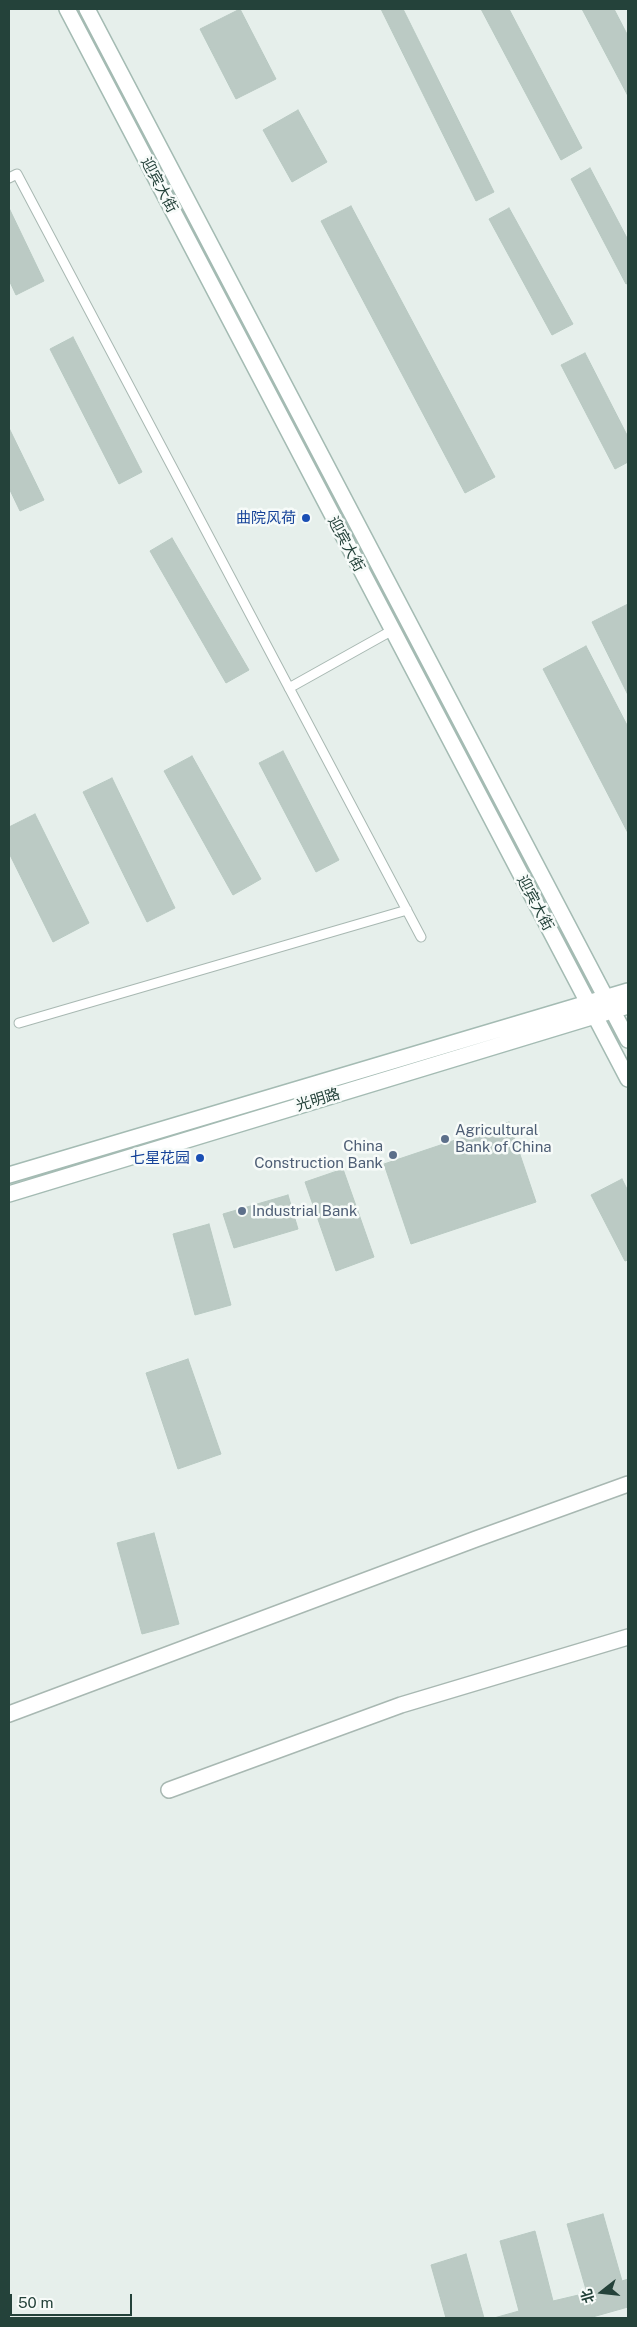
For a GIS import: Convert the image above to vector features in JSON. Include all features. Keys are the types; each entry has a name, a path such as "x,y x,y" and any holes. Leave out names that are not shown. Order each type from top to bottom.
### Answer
{"street":[{"name":"迎宾大街","path":"67,9 391,631 628,1079"},
{"name":"迎宾大街","path":"88,9 628,1040"},
{"name":"光明路","path":"9,1175 609,1004 628,990"},
{"name":"光明路","path":"609,1004 628,1006"},
{"name":"光明路","path":"9,1194 591,1009"},
{"path":"9,1714 628,1484"},
{"path":"169,1790 401,1705 628,1637"}],"lane":[{"path":"9,178 17,174 421,938"},
{"path":"289,688 391,631"},
{"path":"19,1023 407,910"}],"building":[{"path":"240,9 276,79 236,99 200,29"},
{"path":"381,9 403,9 494,192 476,201"},
{"path":"481,9 509,9 582,148 561,160"},
{"path":"582,9 614,9 628,36 628,96"},
{"path":"298,110 327,162 292,182 263,130"},
{"path":"590,168 628,240 628,283 626,284 571,179"},
{"path":"351,206 495,477 465,493 321,221"},
{"path":"9,208 44,281 16,295 9,280"},
{"path":"509,208 573,324 552,335 489,219"},
{"path":"73,337 142,472 119,484 50,349"},
{"path":"585,353 628,437 628,462 615,469 561,365"},
{"path":"9,428 44,500 20,511 9,488"},
{"path":"172,538 249,670 226,683 150,551"},
{"path":"628,604 628,695 592,622"},
{"path":"586,646 628,727 628,833 543,669"},
{"path":"283,751 339,860 316,872 259,763"},
{"path":"192,756 261,879 233,895 164,771"},
{"path":"112,778 175,908 147,922 83,792"},
{"path":"35,814 89,923 53,942 9,853 9,827"},
{"path":"509,1122 536,1202 411,1244 384,1164"},
{"path":"343,1169 374,1257 336,1271 305,1182"},
{"path":"622,1179 628,1191 628,1260 625,1261 591,1195"},
{"path":"288,1195 298,1229 234,1248 223,1214"},
{"path":"209,1224 231,1305 195,1315 173,1234"},
{"path":"188,1359 221,1454 178,1469 146,1373"},
{"path":"154,1533 179,1624 142,1634 117,1543"},
{"path":"603,2214 622,2281 628,2279 628,2307 589,2318 494,2318 519,2311 500,2241 535,2231 553,2301 587,2293 567,2224"},
{"path":"466,2254 484,2318 446,2318 431,2265"}],"place":[{"name":"曲院风荷","path":"306,518"},
{"name":"Agricultural Bank of China","path":"445,1139"},
{"name":"China Construction Bank","path":"393,1155"},
{"name":"七星花园","path":"200,1158"},
{"name":"Industrial Bank","path":"242,1211"}]}
